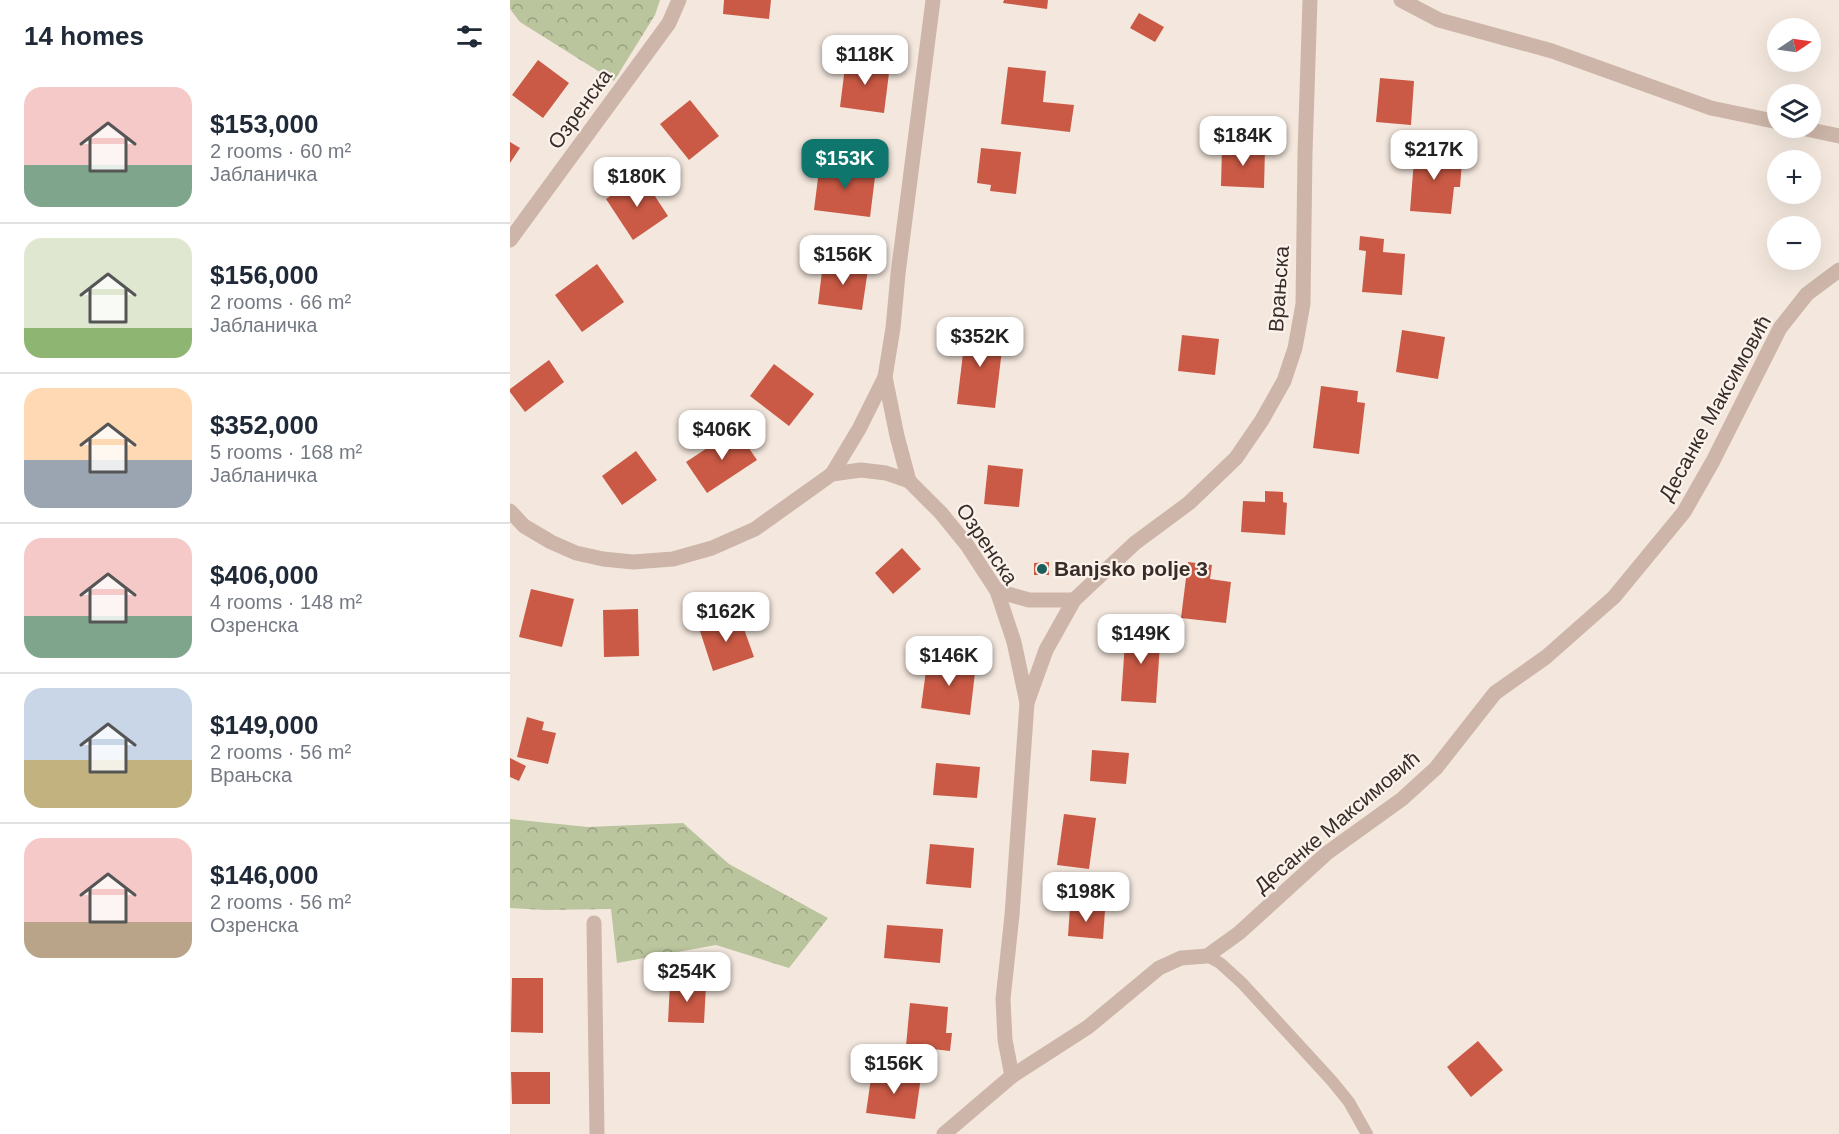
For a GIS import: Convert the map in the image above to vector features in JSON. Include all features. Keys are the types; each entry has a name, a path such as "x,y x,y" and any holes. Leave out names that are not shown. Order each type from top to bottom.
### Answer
{"street":[{"name":"Озренска","path":"510,240 669,23 679,0"},
{"path":"832,474 859,429 885,377 933,0"},
{"name":"Врањска","path":"1027,702 1046,650 1074,600 1135,543 1189,503 1236,458 1262,420 1284,381 1295,348 1303,304 1310,0"},
{"path":"1401,0 1439,20 1552,51 1711,108 1767,120"},
{"path":"1821,132 1839,136"},
{"name":"Десанке Максимовић","path":"944,1134 1012,1076 1088,1027 1159,968 1181,958 1207,956 1239,933 1327,852 1402,799 1437,768 1495,693 1546,657 1614,597 1684,512 1713,461 1780,328 1807,294 1839,270"},
{"path":"885,377 909,481"},
{"name":"Озренска","path":"510,511 524,526 576,554 633,562 673,559 712,548 755,529 832,474 861,470 886,473 909,481 941,513 968,545 997,591 1014,642 1027,702 1012,915 1003,999 1005,1040 1012,1076"},
{"path":"997,591 1029,600 1074,600"},
{"path":"594,923 597,1134"}],"lane":[{"path":"1207,956 1220,963 1242,983 1332,1081 1349,1102 1366,1134"}],"green space":[{"path":"510,0 660,0 655,15 614,81 520,22 510,9"},
{"path":"510,819 588,827 683,823 729,864 828,918 789,968 716,945 617,963 611,909 510,908"}],"building":[{"path":"724,0 771,0 769,19 723,14"},
{"path":"1004,0 1048,0 1047,9 1003,3"},
{"path":"1139,13 1164,27 1155,42 1130,28"},
{"path":"846,59 890,65 884,113 840,107"},
{"path":"538,60 569,83 543,118 512,95"},
{"path":"1008,67 1046,71 1043,102 1074,105 1070,132 1001,124"},
{"path":"1380,78 1414,81 1411,125 1376,122"},
{"path":"690,100 719,136 689,160 660,124"},
{"path":"510,142 520,148 510,163"},
{"path":"1222,147 1265,148 1264,188 1221,186"},
{"path":"1415,147 1449,150 1448,160 1462,161 1460,187 1454,187 1451,214 1410,211"},
{"path":"981,148 1021,152 1016,194 990,191 991,185 977,183"},
{"path":"820,162 876,169 870,217 814,210"},
{"path":"641,175 668,216 633,240 606,199"},
{"path":"1360,236 1384,239 1383,252 1405,254 1402,295 1362,292 1366,251 1359,250"},
{"path":"823,263 868,269 862,310 818,304"},
{"path":"597,264 624,302 582,332 555,295"},
{"path":"966,328 1004,333 995,408 957,404"},
{"path":"1402,330 1445,337 1438,379 1396,372"},
{"path":"1182,335 1219,339 1215,375 1178,371"},
{"path":"549,360 564,382 525,412 510,389"},
{"path":"774,364 814,394 789,426 750,396"},
{"path":"1321,386 1358,391 1357,402 1365,403 1359,454 1313,448"},
{"path":"736,429 757,460 707,493 686,462"},
{"path":"636,451 657,480 622,505 602,476"},
{"path":"988,465 1023,469 1019,507 984,504"},
{"path":"1265,491 1283,492 1283,502 1287,503 1285,535 1241,532 1243,501 1265,502"},
{"path":"902,548 921,569 893,594 875,573"},
{"name":"Banjsko polje 3","path":"1049,562 1049,575 1034,575 1034,563"},
{"path":"1188,562 1212,565 1210,579 1231,582 1226,623 1181,618"},
{"path":"531,589 574,599 562,647 519,637"},
{"path":"638,609 639,656 604,657 603,610"},
{"path":"739,615 754,657 713,671 699,628"},
{"path":"1126,627 1161,629 1156,703 1121,701"},
{"path":"940,659 976,664 970,715 921,708 927,663 939,665"},
{"path":"527,717 544,722 542,730 556,733 548,764 517,757"},
{"path":"1092,750 1129,753 1126,784 1090,781"},
{"path":"510,758 526,766 519,781 510,777"},
{"path":"936,763 980,767 977,798 933,795"},
{"path":"1064,814 1096,818 1089,869 1057,865"},
{"path":"930,844 974,848 971,888 926,884"},
{"path":"1070,907 1105,910 1103,939 1068,936"},
{"path":"887,925 943,929 940,963 884,958"},
{"path":"512,978 543,978 543,1033 511,1032"},
{"path":"670,983 706,985 704,1023 668,1022"},
{"path":"910,1003 948,1007 946,1033 952,1033 950,1051 906,1046"},
{"path":"1478,1041 1503,1070 1471,1097 1447,1067"},
{"path":"872,1071 921,1077 915,1119 866,1113"},
{"path":"511,1072 550,1072 550,1104 512,1104"}],"place":[{"name":"Banjsko polje 3","path":"1042,569"}]}
